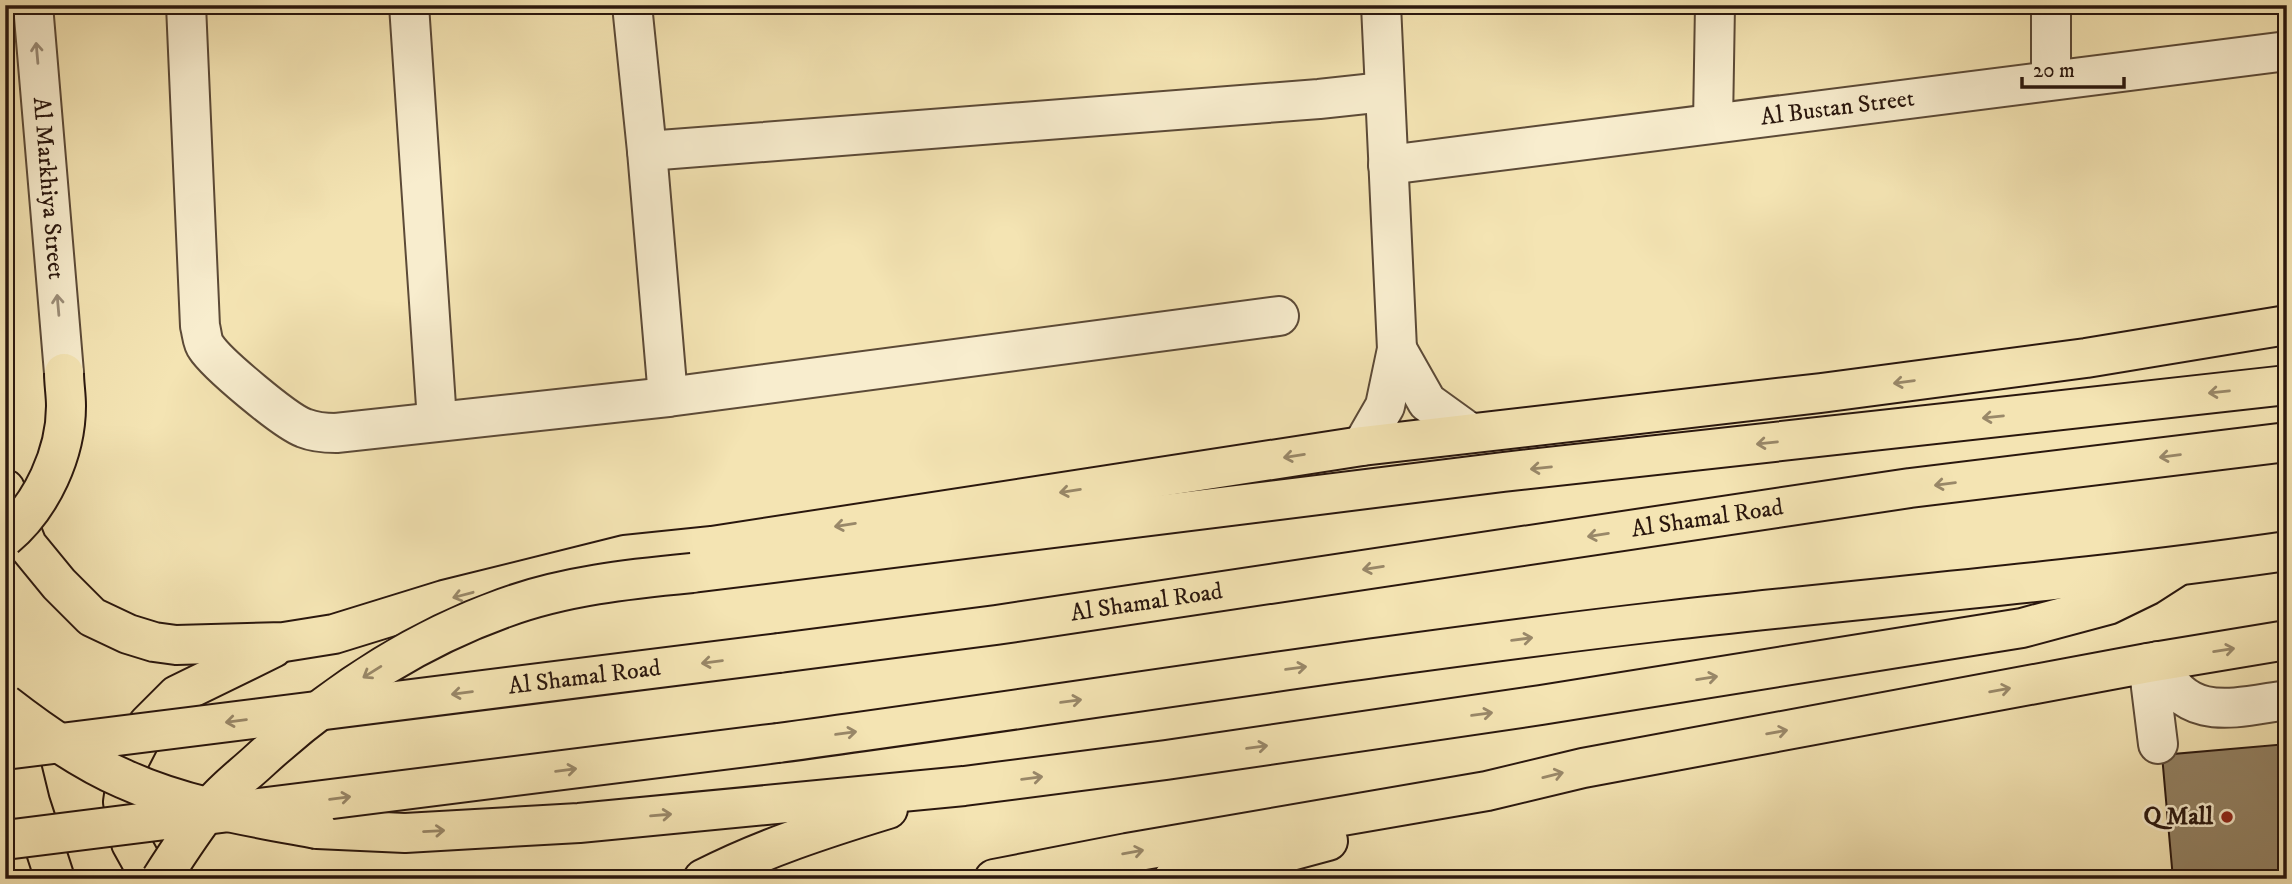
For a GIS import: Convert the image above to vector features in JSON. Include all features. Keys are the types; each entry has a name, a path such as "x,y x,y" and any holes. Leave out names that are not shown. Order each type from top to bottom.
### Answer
{"main road":[{"path":"5,489 27,545 59,584 92,617 128,634 176,645 284,642 334,634 444,600 625,555 726,544 1362,446 1821,393 2086,358 2287,326"},
{"path":"2086,358 2287,351"},
{"path":"5,537 35,504 51,474 61,441 66,407 64,373"},
{"path":"161,879 214,803 297,726 362,678 396,657 505,607 589,587 639,578 1489,474 2287,385"},
{"name":"Al Shamal Road","path":"5,750 996,625 1909,488 2287,442"},
{"path":"5,839 778,743 1331,663 1663,621 2175,568 2287,551"},
{"path":"5,702 70,749 123,779 208,808 317,829 405,833 579,823 964,786 1166,760 1541,705 2022,628 2108,605 2147,586 2175,568"},
{"path":"994,879 1127,853 1487,791 1583,768 2153,662 2287,640"},
{"path":"151,879 131,843 123,802 130,761 148,724 177,695 284,642"},
{"path":"5,702 30,802 55,879"},
{"path":"703,879 729,866 869,815 964,786"},
{"path":"1173,879 1253,861 1404,820 1487,791"}],"street":[{"name":"Al Markhiya Street","path":"33,5 64,373"},
{"path":"186,5 200,326 205,346 220,363 287,419 319,432 336,433 668,397 1279,316"},
{"path":"409,5 437,421"},
{"path":"632,5 668,397"},
{"path":"1362,446 1385,406 1397,349 1381,5"},
{"path":"1713,123 1715,5"},
{"path":"2051,5 2051,80"},
{"name":"Al Bustan Street","path":"1388,165 2287,51"},
{"path":"647,151 1384,92"},
{"path":"1397,349 1427,402 1470,433"},
{"path":"2153,662 2172,687 2196,704 2225,709 2287,701"},
{"path":"2153,662 2158,744"}],"building":[{"name":"Q Mall","path":"2287,744 2287,879 2173,879 2162,755"}],"place":[{"name":"Q Mall","path":"2227,817"}]}
